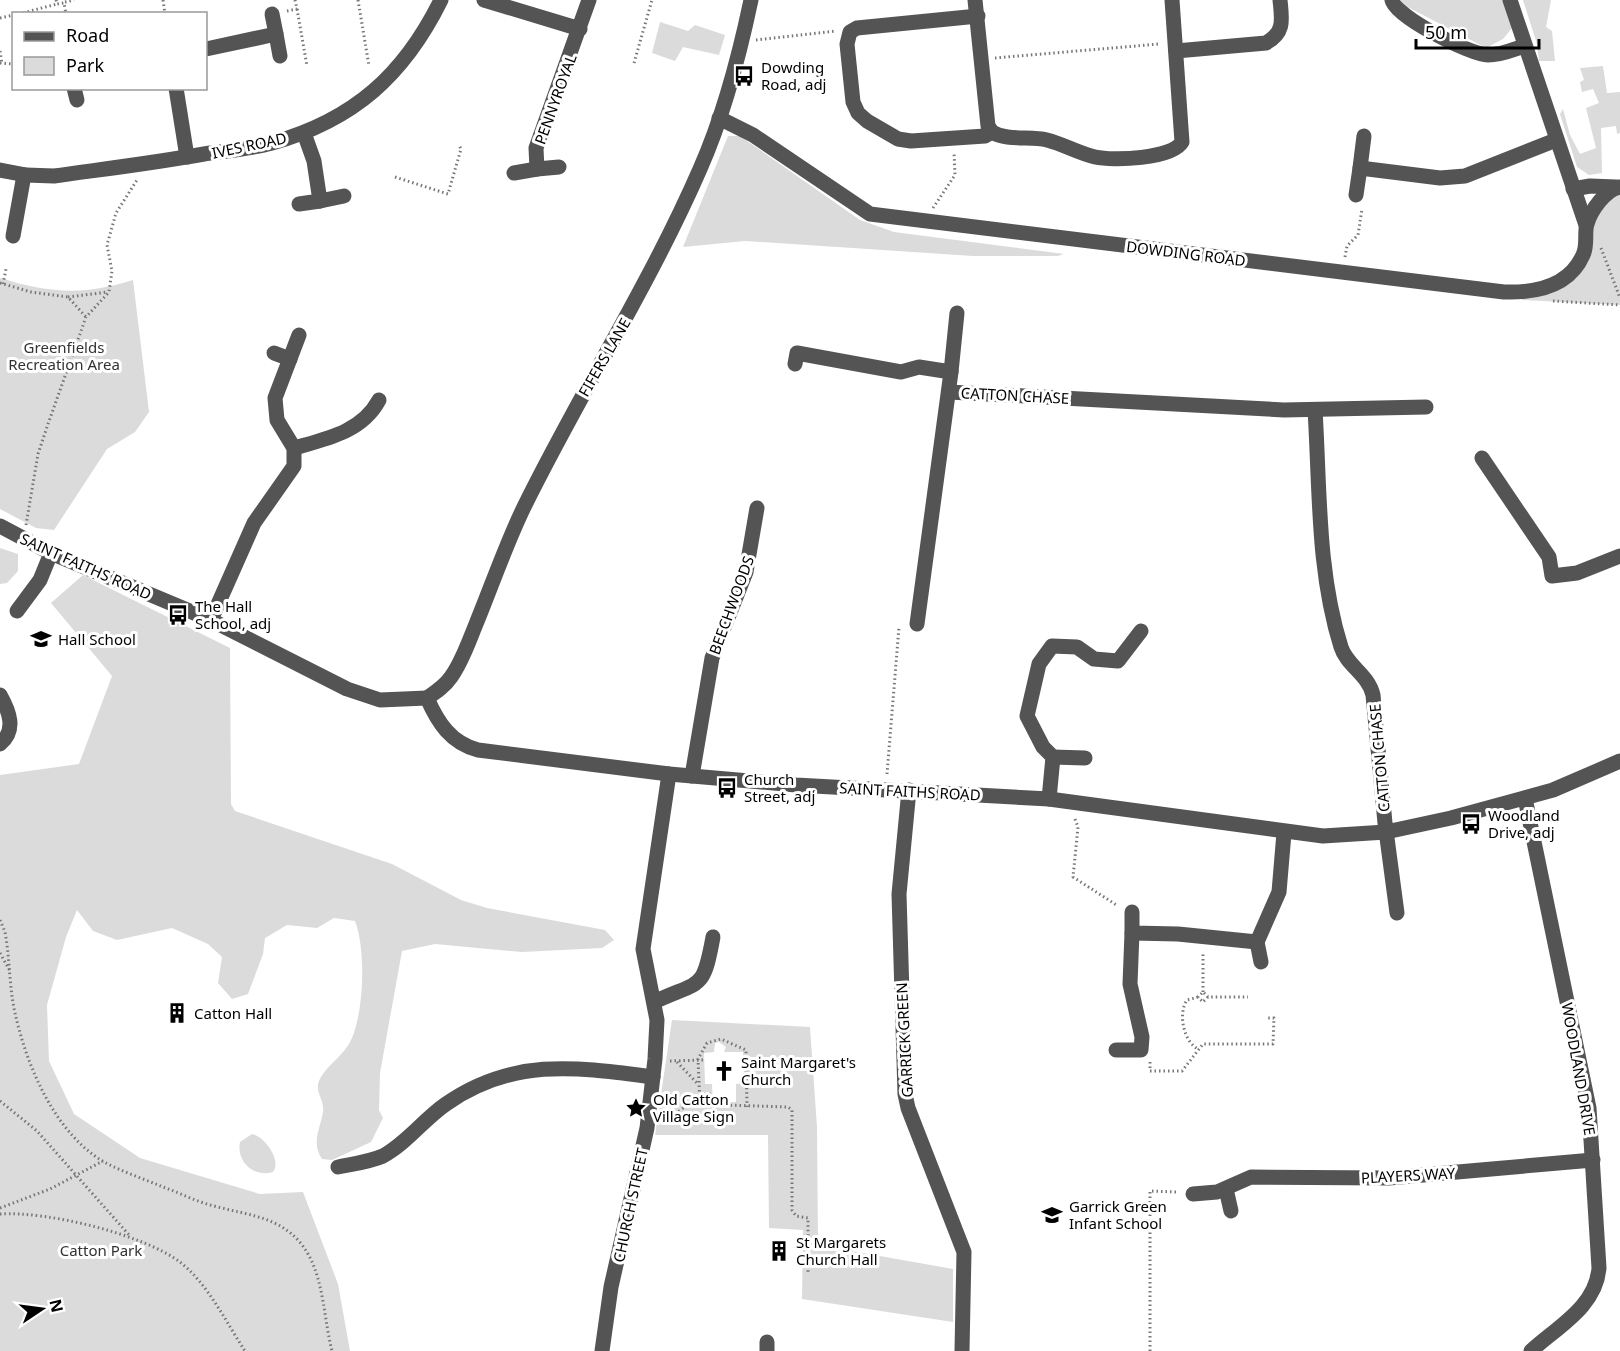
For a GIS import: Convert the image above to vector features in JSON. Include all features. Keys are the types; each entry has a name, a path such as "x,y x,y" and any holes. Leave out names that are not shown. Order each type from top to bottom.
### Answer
{"street":[{"name":"IVES ROAD","path":"0,170 24,175 54,176 269,144 304,133 338,117 370,94 399,68 425,32 441,0"},
{"path":"484,0 580,29"},
{"name":"PENNYROYAL","path":"537,169 536,148 540,132 589,0"},
{"name":"FIFERS LANE","path":"428,698 452,676 467,647 523,510 565,424 662,249 701,167 719,118 751,0"},
{"path":"975,0 988,126 992,132"},
{"path":"978,16 857,28 850,32 847,45 853,102 858,113 867,121 898,138 911,141 985,136 992,132 1047,140 1095,157 1109,159 1165,154 1176,150 1182,142 1184,131 1172,0"},
{"path":"1175,47 1266,43 1278,36 1282,24 1280,0"},
{"path":"1392,0 1401,14 1465,48 1486,55 1504,53 1524,46"},
{"path":"1510,0 1586,225"},
{"path":"272,14 280,56"},
{"path":"207,49 276,34"},
{"path":"176,90 187,157"},
{"name":"DOWDING ROAD","path":"719,118 753,135 870,214 928,224 1504,292 1531,292 1561,282 1584,255 1588,239 1586,225 1597,204 1618,187"},
{"path":"304,133 314,161 320,201"},
{"path":"1356,195 1364,136"},
{"path":"1360,168 1440,178 1465,176 1556,140"},
{"name":"PENNYROYAL","path":"514,173 559,167"},
{"path":"13,236 24,175"},
{"path":"1573,189 1590,186 1618,187"},
{"path":"299,204 344,196"},
{"name":"CATTON CHASE","path":"917,624 949,392 957,314"},
{"path":"211,620 254,523 294,466 294,448 277,420 275,398 299,334"},
{"path":"797,352 902,372 919,367 951,372"},
{"path":"274,353 290,358"},
{"name":"CATTON CHASE","path":"949,392 1315,410 1426,407"},
{"path":"294,448 374,421 379,400"},
{"name":"CATTON CHASE","path":"1315,410 1327,591 1341,649 1356,677 1371,685 1396,913"},
{"path":"1482,458 1485,476 1549,557 1552,576 1577,573 1620,556"},
{"name":"BEECHWOODS","path":"692,776 712,658 747,572 758,508"},
{"name":"SAINT FAITHS ROAD","path":"0,526 51,553 211,620 347,689 380,700 428,698 435,717 448,734 466,747 546,760 796,785 886,788 1049,799 1284,833 1346,836 1386,832 1525,798 1572,784 1620,761"},
{"path":"17,611 40,580 51,553"},
{"path":"1085,758 1053,757 1043,747 1027,716 1039,664 1052,646 1077,646 1094,659 1118,661 1141,631"},
{"path":"0,744 8,738 11,724 9,704"},
{"path":"1049,799 1053,757"},
{"name":"CHURCH STREET","path":"602,1351 611,1287 647,1128 653,1077 657,1038 654,1002 643,949 669,774"},
{"name":"GARRICK GREEN","path":"909,790 899,894 905,1094 908,1108 964,1252 962,1351"},
{"name":"WOODLAND DRIVE","path":"1525,798 1585,1087 1593,1160 1598,1281 1576,1313 1531,1351"},
{"path":"1262,962 1257,942 1279,892 1284,833"},
{"path":"1116,1050 1141,1050 1142,1037 1130,984 1132,912"},
{"path":"1132,933 1203,936 1257,942"},
{"path":"654,1002 701,981 707,971 713,937"},
{"path":"338,1167 382,1156 453,1100 487,1081 512,1073 555,1067 653,1077"},
{"name":"PLAYERS WAY","path":"1193,1194 1217,1192 1251,1177 1389,1178 1593,1160"},
{"path":"1226,1189 1231,1211"}],"path":[{"path":"25,12 57,2 64,3 74,0"},
{"path":"357,0 369,66"},
{"path":"634,63 652,0"},
{"path":"64,3 66,12"},
{"path":"297,9 307,66"},
{"path":"742,39 760,40 839,30 850,32"},
{"path":"982,60 1175,47"},
{"path":"0,51 1,64"},
{"path":"928,224 933,207 955,175 952,139"},
{"path":"395,177 448,194 461,149 459,145"},
{"path":"22,538 30,516 38,454 86,317 110,292 112,271 107,245 116,213 137,180 138,164"},
{"path":"1343,272 1347,246 1358,235 1359,228"},
{"path":"1599,244 1620,298"},
{"path":"6,269 2,283 31,292 68,297 110,292"},
{"path":"68,297 86,317"},
{"path":"1546,301 1620,305"},
{"path":"886,788 899,627"},
{"path":"1076,803 1078,827 1073,877 1117,903 1121,911 1132,912"},
{"path":"0,920 5,932 15,1011 23,1042 50,1105 74,1138 103,1161 213,1206 261,1216 282,1225 309,1254 318,1281 332,1351"},
{"path":"1203,936 1203,992 1208,997 1248,997"},
{"path":"0,952 12,976"},
{"path":"1198,1049 1189,1042 1185,1033 1183,1013 1187,1000 1203,992"},
{"path":"1197,997 1203,1002 1208,997"},
{"path":"1141,1050 1150,1061 1150,1071 1182,1071 1203,1044 1273,1044 1274,1018 1267,1018"},
{"path":"700,1105 698,1059 707,1043 721,1039 746,1050 747,1107"},
{"path":"666,1061 705,1059"},
{"path":"676,1061 698,1085"},
{"path":"700,1094 713,1094"},
{"path":"0,1101 37,1131 131,1237"},
{"path":"647,1128 656,1128 686,1106 788,1107 792,1110 792,1210 796,1216 808,1218 808,1272"},
{"path":"0,1208 79,1176 103,1161"},
{"path":"1150,1351 1150,1191 1193,1194"},
{"path":"0,1214 63,1220 150,1244 181,1263 205,1289 245,1351"}],"green space":[{"path":"1401,0 1504,0 1512,28 1503,39 1486,48 1402,4"},
{"path":"1523,0 1551,0 1546,27 1552,31 1555,61 1539,61 1537,44"},
{"path":"660,22 688,31 695,25 725,35 719,55 683,47 675,61 652,53"},
{"path":"1603,66 1607,93 1620,92 1620,133 1617,134 1616,126 1601,128 1602,173 1589,175 1577,167 1560,114 1563,109 1570,135 1580,154 1596,148 1586,108 1599,103 1593,89 1582,92 1580,82 1584,80 1580,68"},
{"path":"728,136 740,136 860,220 894,232 1064,254 1058,256 973,256 745,241 683,247"},
{"path":"1620,187 1620,305 1522,300 1523,293 1575,268 1586,225"},
{"name":"Greenfields Recreation Area","path":"0,278 34,287 66,291 98,289 133,280 149,412 135,432 107,449 54,530 36,528 0,509"},
{"path":"0,548 18,554 18,571 7,583 0,584"},
{"name":"Catton Park","path":"83,575 230,648 231,804 235,811 392,864 461,900 487,908 605,930 614,940 602,948 522,952 435,944 402,951 380,1073 379,1110 383,1118 371,1142 332,1160 322,1159 317,1147 317,1136 323,1112 318,1086 324,1072 349,1044 356,1026 361,996 362,963 359,933 355,921 334,918 317,928 287,925 265,938 263,954 248,994 232,999 218,983 222,957 208,944 172,928 117,940 93,931 77,910 66,937 47,1005 49,1061 74,1114 140,1158 260,1194 303,1192 338,1284 350,1351 0,1351 0,775 79,764 112,676 51,603"},
{"path":"672,1020 810,1027 817,1127 818,1245 953,1269 953,1322 802,1299 803,1230 769,1228 768,1135 655,1135","holes":["719,1042 726,1047 724,1052 743,1052 744,1083 736,1084 736,1102 713,1103 712,1084 705,1084 704,1053 714,1052 715,1043"]},
{"path":"252,1134 262,1139 270,1149 275,1161 273,1172 259,1173 244,1162 239,1149 240,1142"}],"place":[{"name":"Dowding Road, adj","path":"744,76"},
{"name":"The Hall School, adj","path":"178,615"},
{"name":"Hall School","path":"41,639"},
{"name":"Church Street, adj","path":"727,788"},
{"name":"Woodland Drive, adj","path":"1471,824"},
{"name":"Catton Hall","path":"177,1013"},
{"name":"Saint Margaret's Church","path":"724,1071"},
{"name":"Old Catton Village Sign","path":"636,1108"},
{"name":"Garrick Green Infant School","path":"1052,1215"},
{"name":"St Margarets Church Hall","path":"779,1251"}]}
